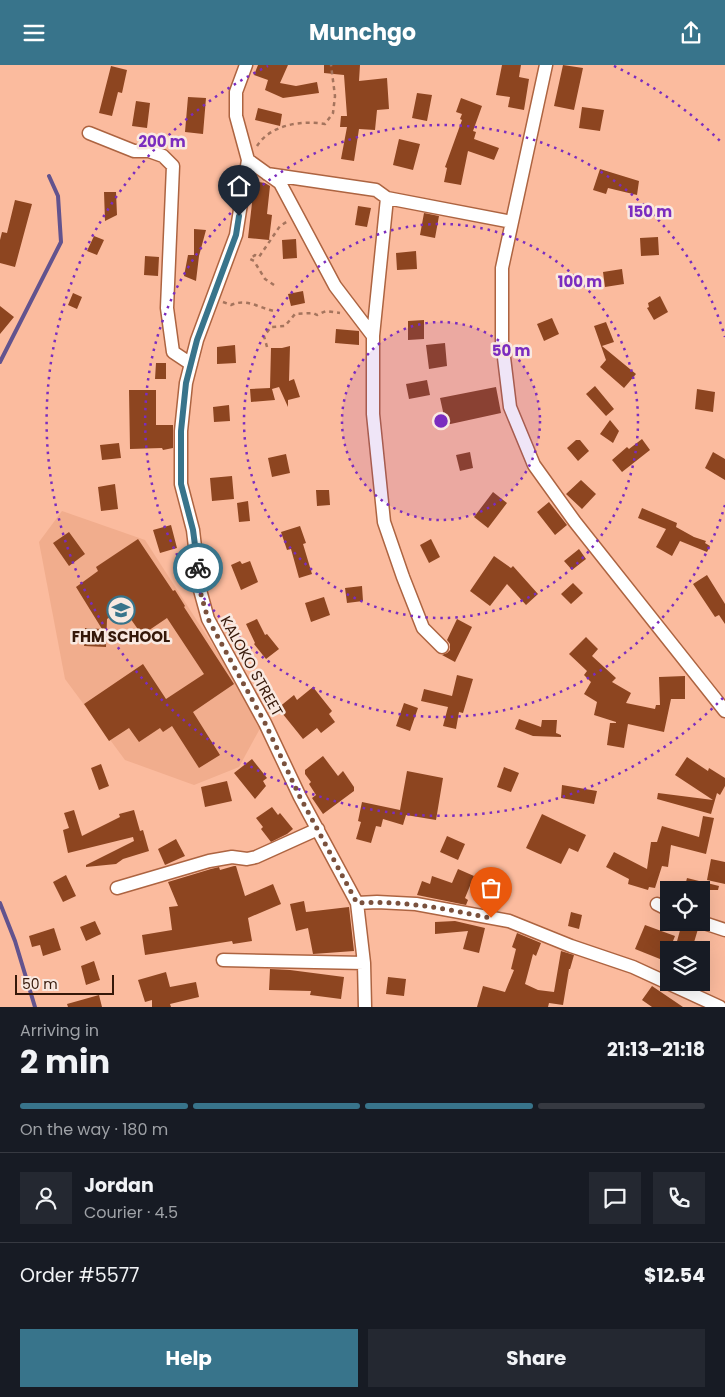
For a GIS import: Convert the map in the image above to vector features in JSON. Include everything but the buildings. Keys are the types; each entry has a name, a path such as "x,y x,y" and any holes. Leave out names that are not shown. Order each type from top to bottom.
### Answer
{"street":[{"name":"KALOKO STREET","path":"246,65 236,92 236,116 248,160 236,235 197,340 186,383 181,431 181,484 193,530 200,591 208,619 265,723 357,903 364,963 365,1007"},
{"path":"546,65 502,268 502,341 510,407 534,465 575,522 725,711"},
{"path":"89,133 134,151 149,151 163,156 173,166 166,308 173,352 191,364"},
{"path":"248,160 280,183 335,287 373,336"},
{"path":"267,174 376,190 387,198 512,222"},
{"path":"387,198 373,336 373,414 384,522 423,627 442,647"},
{"path":"117,888 209,861 232,857 247,859 256,857 318,829"},
{"path":"357,903 416,904 509,921 571,946 632,967 720,1007"},
{"path":"710,925 725,930"},
{"path":"223,960 364,963"}],"path":[{"path":"248,160 263,137 278,129 311,122 325,124 333,113 335,96 331,65"},
{"path":"274,285 265,279 254,261 250,259 255,255 259,257 280,226 296,214"},
{"path":"213,298 231,305 238,302 258,304 274,311"},
{"path":"266,347 264,336 271,327 285,327 295,314 313,313 317,315 326,311 340,313 344,318 356,314"}],"shaded area":[{"name":"FHM SCHOOL","path":"62,511 145,540 263,723 239,767 194,785 125,760 65,679 39,542"}],"waterway":[{"path":"0,362 61,242 58,196 49,176"},
{"path":"0,903 15,941 35,1007"}],"way so far":[{"path":"198,568 200,591 208,619 265,723 300,797 357,903 416,904 491,918"}],"place":[{"name":"FHM SCHOOL","path":"121,610"}],"route":[{"path":"198,568 193,530 181,484 181,431 186,383 197,340 236,235 239,216"}]}
